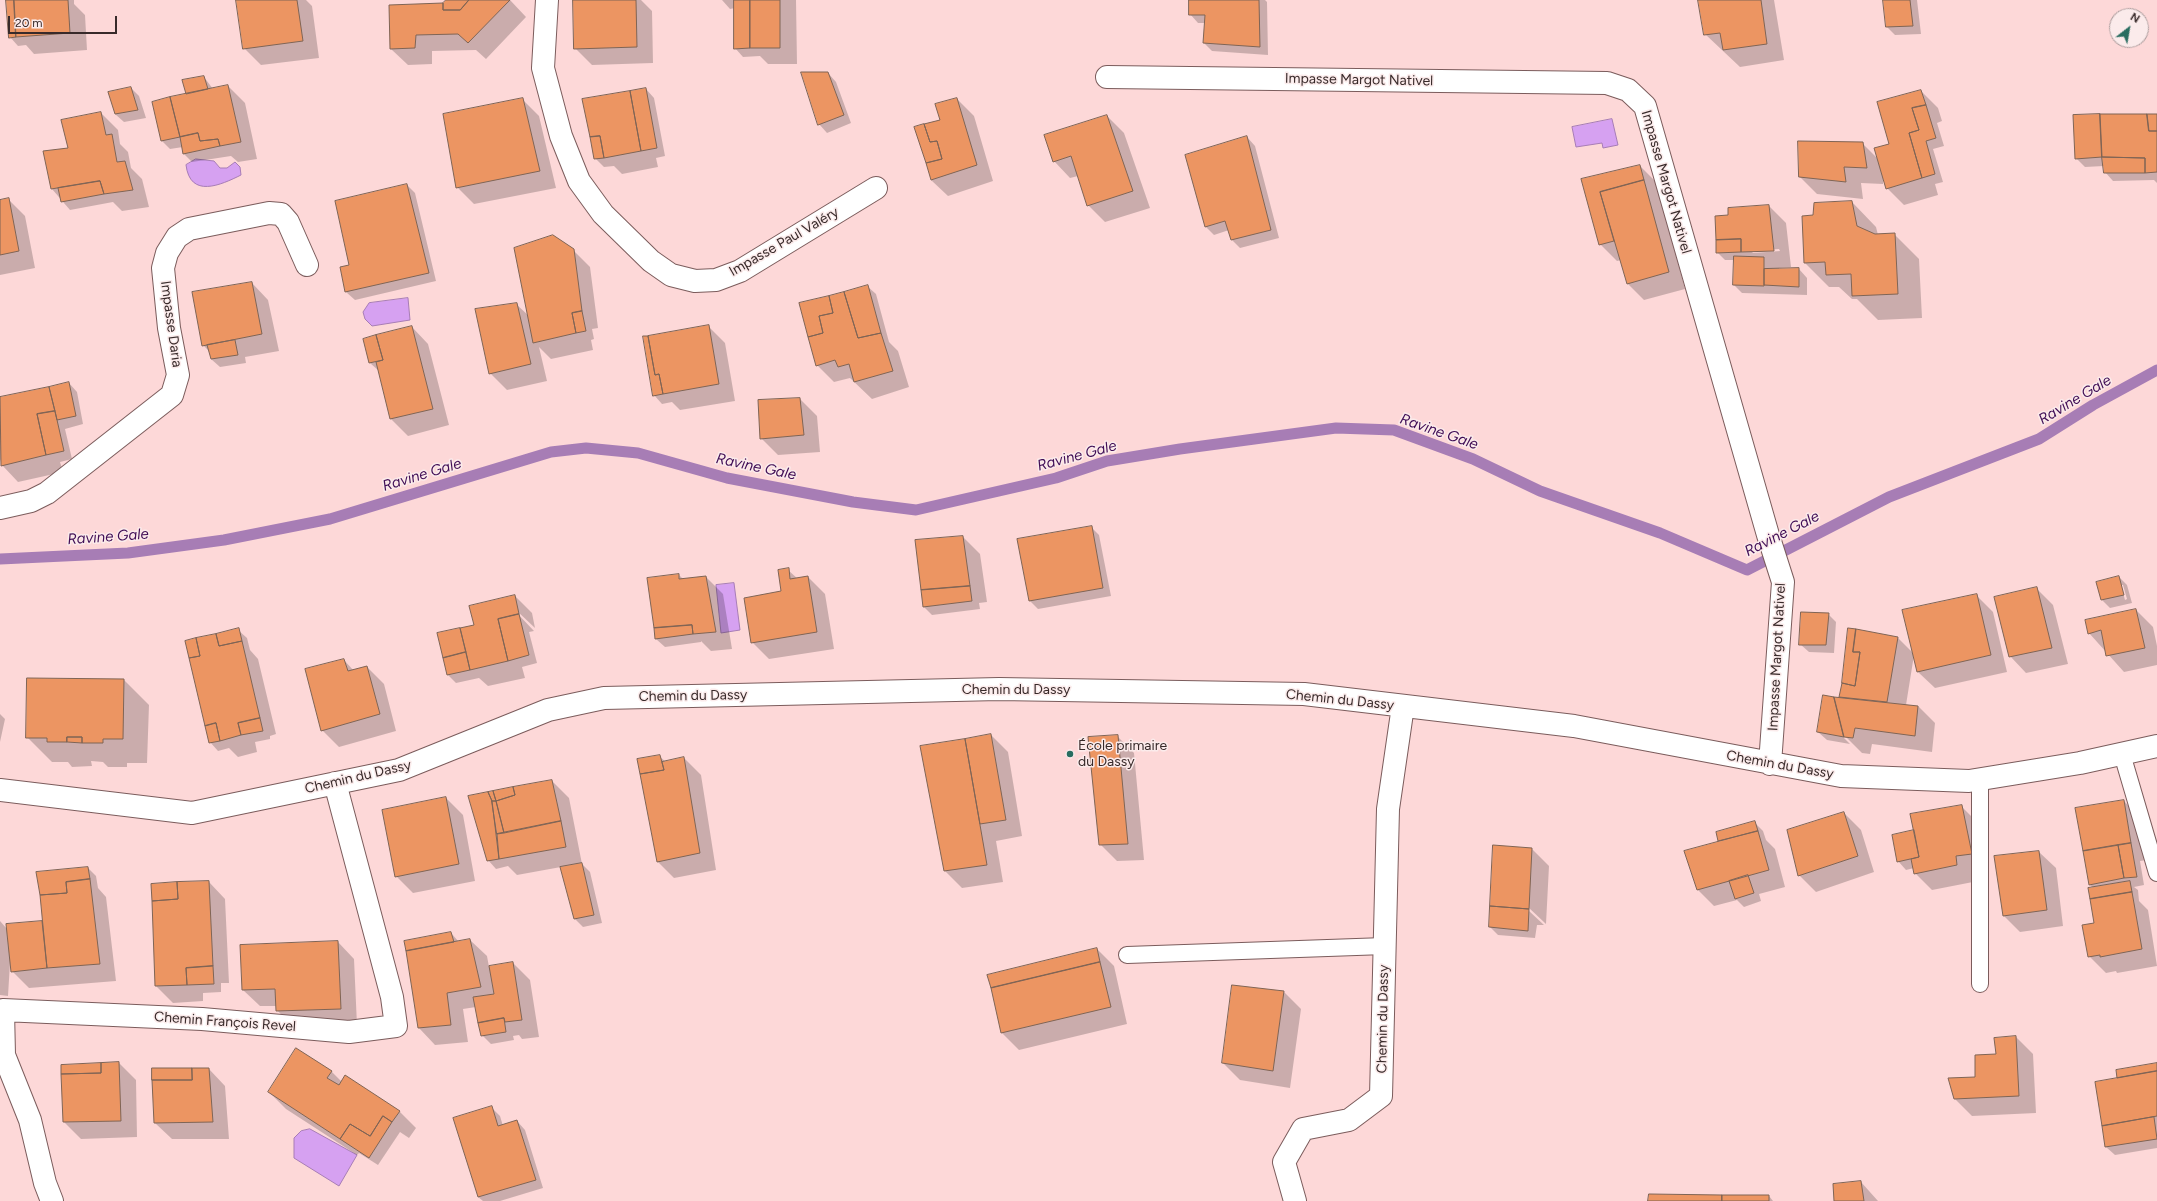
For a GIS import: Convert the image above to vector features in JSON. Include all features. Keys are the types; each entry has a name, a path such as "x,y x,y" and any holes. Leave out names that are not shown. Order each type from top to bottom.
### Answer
{"street":[{"name":"Impasse Paul Valéry","path":"547,0 543,68 561,136 579,181 603,214 650,261 671,274 695,281 716,280 740,271 876,188"},
{"name":"Impasse Margot Nativel","path":"1107,77 1607,83 1628,90 1645,106 1768,535 1783,582 1770,764"},
{"name":"Impasse Daria","path":"0,508 31,501 47,493 172,396 178,375 169,328 163,268 168,253 177,237 189,229 269,213 281,214 288,222 308,265"},
{"name":"Chemin du Dassy","path":"0,790 192,813 399,770 548,710 604,698 998,689 1304,694 1574,726 1840,776 1969,781 1980,780 2122,754 2157,746"},
{"name":"Chemin du Dassy","path":"1295,1201 1284,1162 1303,1129 1348,1120 1381,1096 1388,809 1403,706"},
{"name":"Chemin François Revel","path":"52,1201 45,1183 30,1120 4,1055 3,1010 202,1018 349,1032 396,1026 392,997 336,783"}],"lane":[{"path":"2122,754 2157,873"},
{"path":"1980,780 1980,984"},
{"path":"1127,955 1385,946"}],"shaded area":[{"path":"1612,119 1618,145 1603,148 1602,143 1576,147 1572,127"},
{"path":"196,159 214,161 220,168 227,168 235,162 240,167 241,175 216,185 200,186 193,182 189,176 186,165"},
{"path":"408,298 410,320 372,326 365,319 363,312 369,303"},
{"path":"734,583 740,630 721,633 716,585"},
{"path":"310,1129 357,1155 339,1186 294,1158 294,1138 301,1131"}],"building":[{"path":"6,0 14,0 16,37 9,38"},
{"path":"14,0 68,0 70,33 16,37"},
{"path":"236,0 297,0 303,41 243,49"},
{"path":"446,0 469,0 460,10 443,10 443,3"},
{"path":"469,0 510,0 468,43 458,34 416,35 415,48 390,49 389,5 443,3 443,10 460,10"},
{"path":"573,0 636,0 637,47 574,49"},
{"path":"734,0 750,0 750,48 734,49"},
{"path":"750,0 780,0 780,48 750,48"},
{"path":"1189,0 1259,0 1260,47 1203,43 1205,15 1189,15"},
{"path":"1698,0 1761,0 1767,44 1723,50 1720,33 1704,35"},
{"path":"1883,0 1910,0 1913,26 1886,27"},
{"path":"801,72 828,72 844,115 818,125"},
{"path":"204,76 208,89 186,94 182,80"},
{"path":"228,85 241,142 220,146 218,139 200,141 198,133 180,137 170,97"},
{"path":"131,87 138,110 115,114 108,92"},
{"path":"646,88 657,148 641,151 630,91"},
{"path":"1921,90 1926,105 1912,108 1919,130 1909,133 1922,178 1886,189 1874,148 1889,144 1877,102"},
{"path":"630,91 641,151 604,158 600,136 590,137 582,99"},
{"path":"170,97 180,137 161,141 152,102"},
{"path":"523,98 540,171 456,188 443,114"},
{"path":"957,98 977,165 931,180 926,163 942,159 937,141 930,142 924,124 940,120 935,104"},
{"path":"1926,105 1936,138 1926,141 1935,174 1922,178 1909,133 1919,130 1912,108"},
{"path":"101,112 106,135 112,134 117,162 125,161 133,190 104,194 100,181 51,189 43,151 68,148 61,120"},
{"path":"2100,114 2102,157 2075,159 2073,115"},
{"path":"2100,114 2147,114 2149,131 2157,131 2157,172 2145,173 2145,158 2102,157"},
{"path":"2147,114 2157,114 2157,131 2149,131"},
{"path":"1107,115 1133,191 1087,206 1071,156 1053,162 1044,135"},
{"path":"924,124 930,142 937,141 942,159 926,163 914,127"},
{"path":"198,133 200,141 218,139 220,146 183,154 180,137"},
{"path":"600,136 604,158 594,159 590,137"},
{"path":"1247,136 1271,230 1231,240 1225,221 1205,227 1185,155"},
{"path":"1798,141 1863,142 1867,168 1844,167 1846,182 1799,177"},
{"path":"2102,157 2145,158 2145,173 2104,173"},
{"path":"1640,165 1644,180 1600,192 1614,241 1599,245 1581,179"},
{"path":"1644,180 1669,272 1627,284 1600,192"},
{"path":"100,181 104,194 61,202 58,188"},
{"path":"407,184 429,273 345,292 340,267 349,265 335,201"},
{"path":"9,198 19,251 0,255 0,200"},
{"path":"1852,201 1857,226 1875,234 1895,233 1898,294 1852,296 1851,274 1826,275 1825,262 1804,263 1802,216 1813,215 1814,203"},
{"path":"1769,205 1774,251 1741,252 1741,239 1716,240 1715,216 1728,215 1728,208"},
{"path":"553,235 574,249 582,311 572,313 576,333 533,343 514,248"},
{"path":"1741,239 1741,252 1716,253 1716,240"},
{"path":"1734,256 1764,257 1764,286 1733,285"},
{"path":"1799,268 1799,287 1764,285 1764,269"},
{"path":"252,282 262,334 202,346 192,292"},
{"path":"868,285 881,333 858,338 844,292"},
{"path":"844,292 858,338 881,333 893,371 854,382 849,364 838,367 835,360 816,366 808,337 823,333 819,316 833,313 829,296"},
{"path":"829,296 833,313 819,316 823,333 808,337 799,303"},
{"path":"517,303 531,364 489,374 475,309"},
{"path":"582,311 586,331 576,333 572,313"},
{"path":"709,325 719,384 663,394 659,374 655,375 648,336"},
{"path":"412,326 433,409 390,419 376,362 383,360 376,335"},
{"path":"376,335 383,360 369,363 363,339"},
{"path":"643,336 648,336 655,375 659,374 663,394 653,396"},
{"path":"235,340 238,355 211,359 207,345"},
{"path":"69,382 76,416 57,420 49,387"},
{"path":"49,387 55,411 37,414 46,455 1,466 0,397"},
{"path":"800,398 804,435 760,439 758,400"},
{"path":"55,411 64,451 46,455 37,414"},
{"path":"1092,526 1103,588 1029,601 1017,539"},
{"path":"963,536 970,586 921,590 915,540"},
{"path":"789,568 790,579 808,576 817,632 751,643 744,598 781,591 778,570"},
{"path":"679,574 679,579 706,576 716,632 693,634 692,625 654,628 647,578"},
{"path":"2119,576 2124,595 2101,600 2096,582"},
{"path":"970,586 972,601 923,607 921,590"},
{"path":"2037,587 2052,648 2009,657 1994,597"},
{"path":"1977,594 1991,655 1917,672 1902,610"},
{"path":"515,595 519,614 498,619 508,661 470,670 460,628 474,625 469,606"},
{"path":"2136,609 2145,648 2106,656 2101,630 2088,634 2085,620"},
{"path":"1801,612 1829,613 1826,645 1799,645"},
{"path":"519,614 529,655 508,661 498,619"},
{"path":"692,625 693,634 655,639 654,628"},
{"path":"239,628 242,641 219,646 216,634"},
{"path":"460,628 466,652 443,658 437,633"},
{"path":"1848,628 1856,629 1853,652 1860,652 1855,686 1842,683"},
{"path":"1856,629 1898,637 1887,702 1839,697 1842,683 1855,686 1860,652 1853,652"},
{"path":"216,634 219,646 242,641 260,718 238,723 241,735 220,741 216,723 205,726 189,658 200,656 196,638"},
{"path":"196,638 200,656 189,658 185,641"},
{"path":"466,652 470,670 447,675 443,658"},
{"path":"344,659 348,671 367,666 380,714 321,731 305,669"},
{"path":"27,678 124,679 123,739 103,739 103,743 82,743 82,737 67,737 67,742 47,742 47,738 26,738"},
{"path":"1823,695 1834,697 1844,737 1817,732"},
{"path":"1834,697 1918,706 1915,736 1855,728 1853,738 1844,737"},
{"path":"260,718 263,731 241,735 238,723"},
{"path":"216,723 220,741 209,743 205,726"},
{"path":"991,734 1006,820 980,824 965,739"},
{"path":"1118,735 1128,844 1099,845 1088,737"},
{"path":"67,737 82,737 82,743 67,742"},
{"path":"965,739 987,865 944,871 920,746"},
{"path":"660,755 664,770 640,774 637,759"},
{"path":"684,757 700,853 657,862 640,774 664,770 662,762"},
{"path":"552,780 561,821 504,833 496,801 515,795 513,787"},
{"path":"513,787 515,795 496,801 493,791"},
{"path":"493,791 496,801 492,801 488,792"},
{"path":"488,792 492,801 499,859 487,861 468,796"},
{"path":"446,797 459,864 395,877 382,810"},
{"path":"2124,800 2131,843 2083,851 2075,808"},
{"path":"492,801 496,801 504,833 497,834"},
{"path":"1962,805 1972,854 1956,856 1957,865 1914,874 1911,859 1919,857 1910,814"},
{"path":"1844,812 1858,856 1798,876 1787,830"},
{"path":"561,821 566,847 499,859 497,834"},
{"path":"1755,821 1758,831 1718,841 1716,832"},
{"path":"1914,830 1919,857 1897,862 1892,835"},
{"path":"1758,831 1769,870 1697,890 1684,851"},
{"path":"2131,843 2137,877 2124,878 2118,845"},
{"path":"1493,845 1532,848 1529,909 1490,906"},
{"path":"2118,845 2124,878 2089,885 2083,851"},
{"path":"2039,851 2047,910 2003,916 1994,856"},
{"path":"582,863 594,915 574,919 560,867"},
{"path":"88,867 90,879 66,882 67,893 40,895 36,872"},
{"path":"1748,875 1754,893 1735,899 1729,881"},
{"path":"90,879 100,964 47,968 40,895 67,893 66,882"},
{"path":"209,881 213,966 186,968 187,985 155,986 152,901 178,899 177,882"},
{"path":"2130,881 2132,892 2090,899 2088,888"},
{"path":"177,882 178,899 152,901 151,884"},
{"path":"2132,892 2142,949 2100,957 2100,955 2088,957 2082,925 2094,923 2090,899"},
{"path":"1490,906 1529,909 1528,931 1489,927"},
{"path":"42,921 47,968 11,972 6,924"},
{"path":"451,932 454,942 406,951 404,941"},
{"path":"470,939 481,987 447,993 451,1025 418,1028 406,951"},
{"path":"338,941 341,1009 276,1011 275,989 242,990 240,945"},
{"path":"1097,948 1100,962 991,988 987,975"},
{"path":"513,962 522,1020 505,1022 504,1018 478,1023 473,997 494,994 489,966"},
{"path":"1100,962 1111,1007 1001,1033 991,988"},
{"path":"213,966 214,984 187,985 186,968"},
{"path":"1232,985 1284,991 1273,1071 1222,1063"},
{"path":"504,1018 506,1032 481,1036 478,1023"},
{"path":"2016,1036 2019,1096 1954,1099 1948,1078 1975,1077 1975,1055 1996,1054 1994,1038"},
{"path":"296,1048 332,1071 327,1078 339,1085 345,1075 400,1111 392,1122 383,1116 370,1136 350,1124 340,1139 268,1092"},
{"path":"119,1062 121,1121 63,1122 61,1074 101,1073 101,1063"},
{"path":"101,1063 101,1073 61,1074 61,1065"},
{"path":"2157,1063 2157,1071 2117,1078 2116,1070"},
{"path":"152,1068 192,1068 192,1080 152,1080"},
{"path":"192,1068 209,1068 213,1122 154,1123 152,1080 192,1080"},
{"path":"2157,1071 2157,1116 2102,1126 2095,1082"},
{"path":"492,1106 498,1126 517,1120 536,1180 478,1197 453,1118"},
{"path":"383,1116 392,1122 369,1158 340,1139 350,1124 370,1136"},
{"path":"2154,1117 2157,1139 2105,1147 2102,1126"},
{"path":"1861,1181 1864,1201 1834,1201 1833,1184"},
{"path":"1649,1194 1722,1195 1722,1201 1648,1201"},
{"path":"1722,1195 1769,1195 1769,1201 1722,1201"}],"waterway":[{"name":"Ravine Gale","path":"0,559 128,553 224,540 330,519 551,452 586,448 638,453 727,478 853,502 916,510 1056,478 1107,461 1180,449 1336,428 1394,430 1473,459 1540,491 1660,533 1747,570 1889,497 2039,439 2093,405 2157,370"}],"place":[{"name":"École primaire du Dassy","path":"1070,754"}]}
